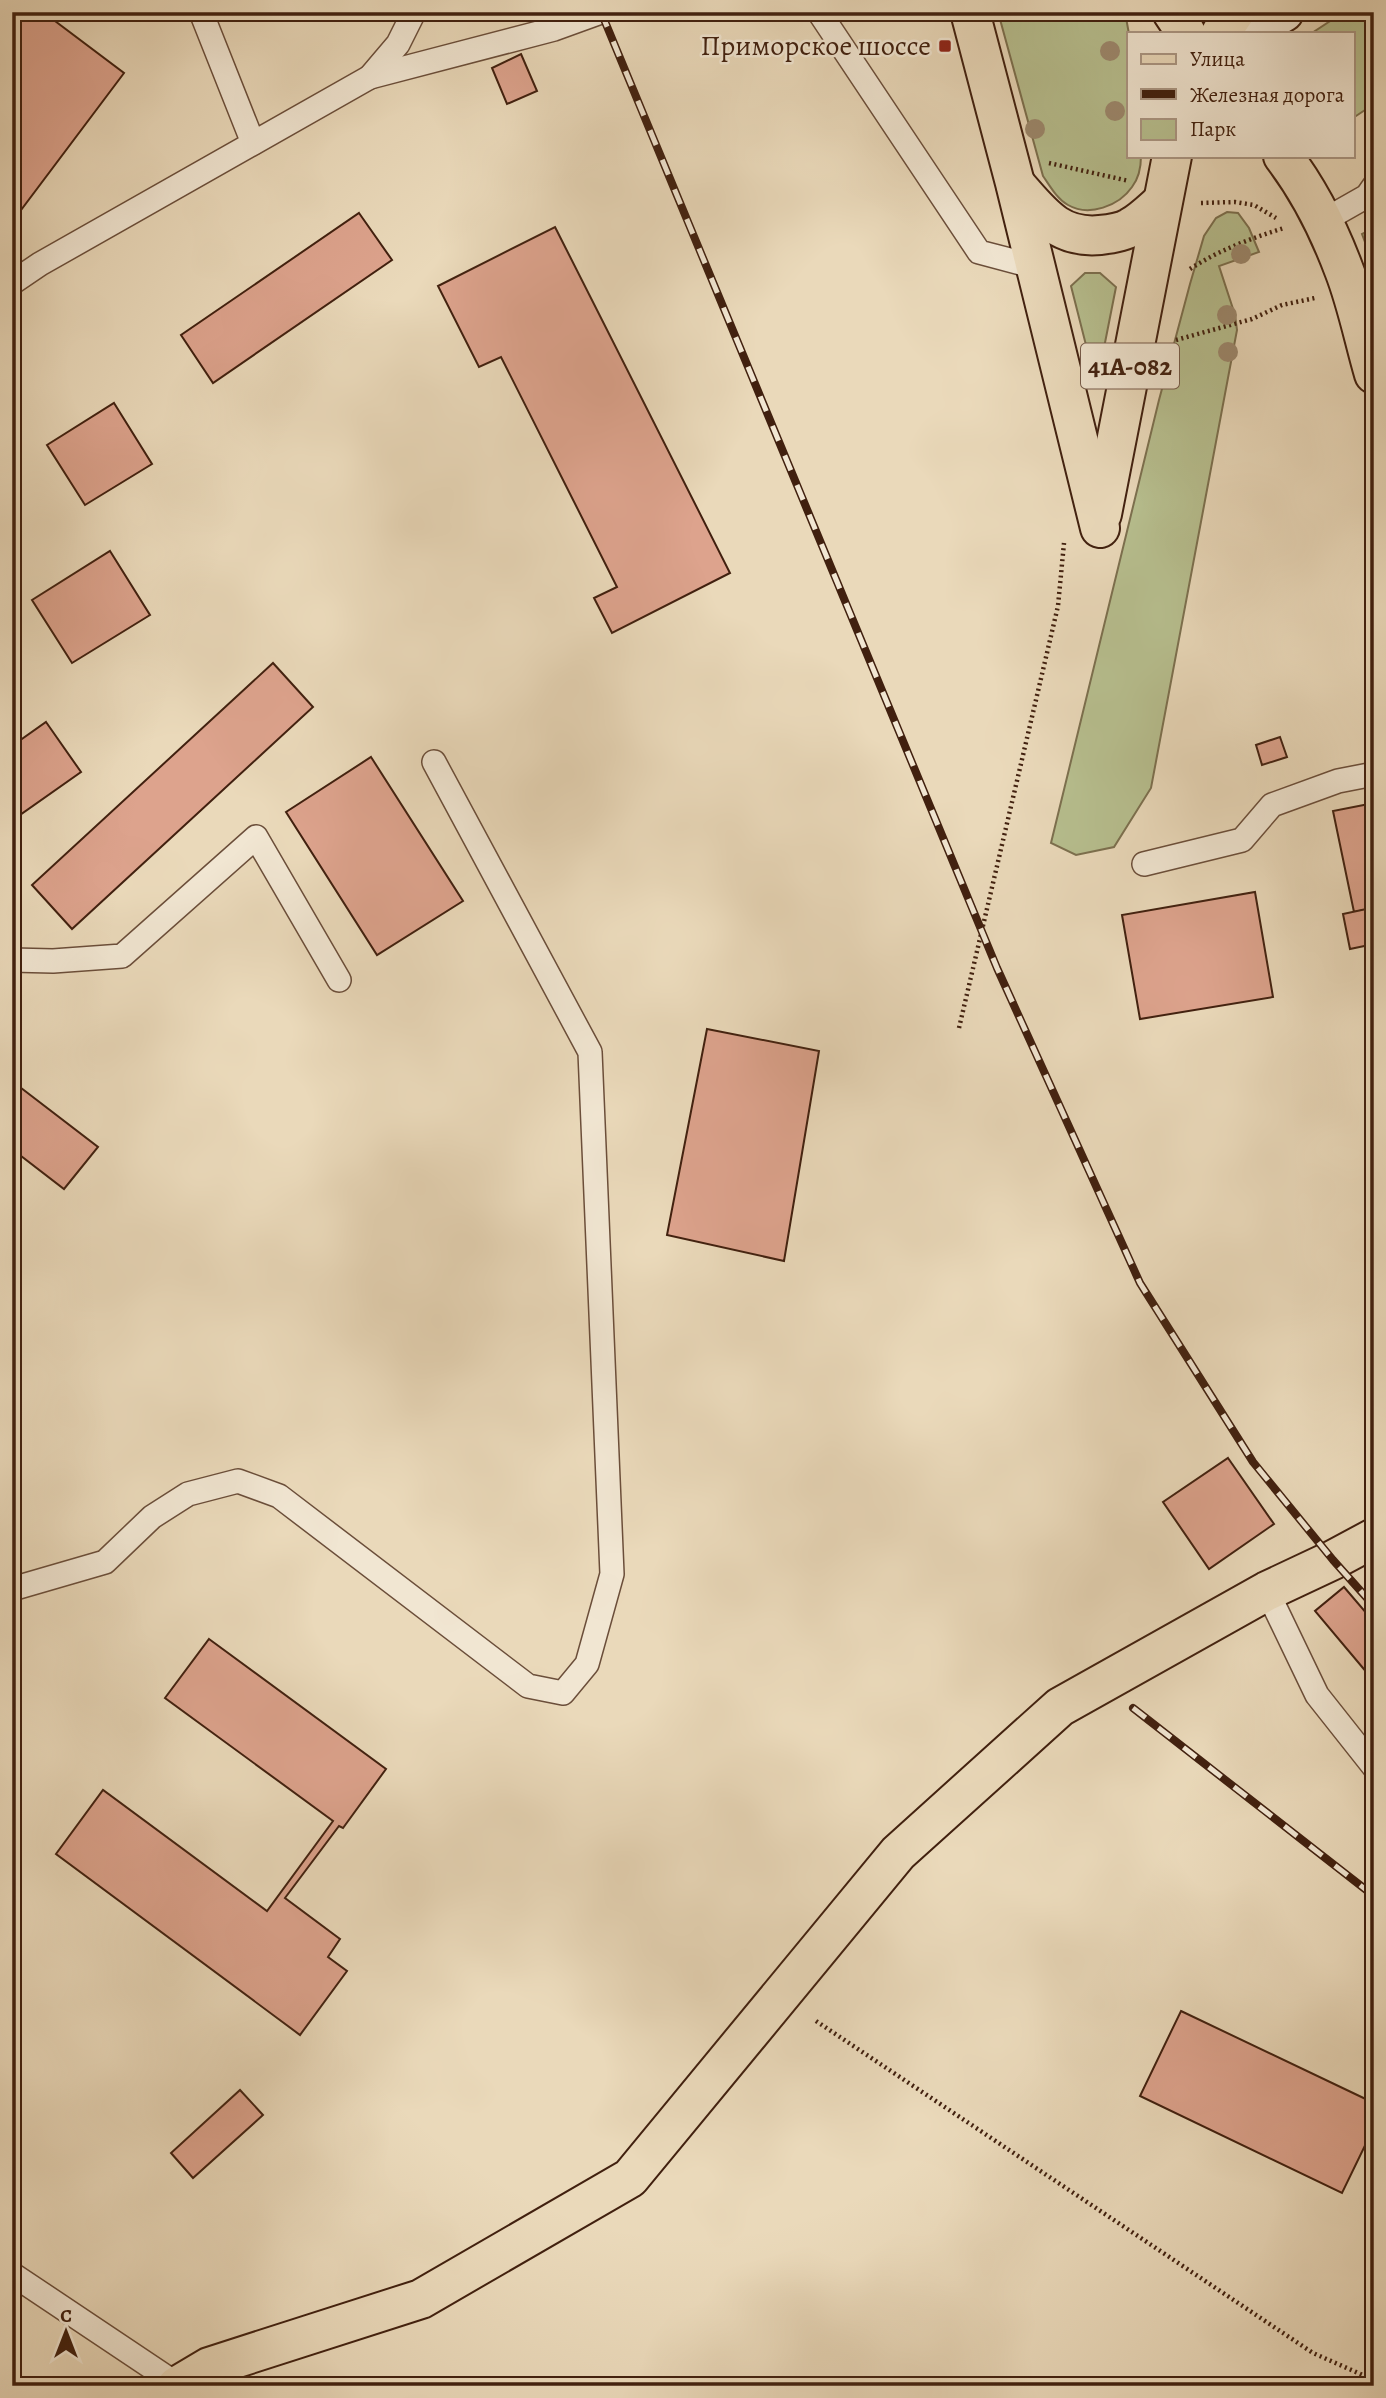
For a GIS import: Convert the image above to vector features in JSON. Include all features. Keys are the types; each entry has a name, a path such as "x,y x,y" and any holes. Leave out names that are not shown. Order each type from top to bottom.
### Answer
{"main road":[{"path":"970,12 1026,171 1046,219 1066,231 1088,236 1130,228 1166,183"},
{"path":"1172,12 1185,32"},
{"path":"1222,32 1235,12"},
{"path":"1251,32 1284,12"},
{"path":"1285,158 1296,172 1323,221 1361,309 1374,374"},
{"path":"1026,171 1036,267"},
{"name":"41А-082","path":"1036,267 1100,528 1166,183"},
{"path":"188,2379 421,2299 630,2178 898,1853 1060,1707 1267,1591 1374,1538"}],"lane":[{"path":"201,12 253,143"},
{"path":"370,77 398,44 414,12"},
{"path":"12,283 40,264 370,77 554,29 601,12"},
{"path":"819,12 979,252 1036,267"},
{"path":"1323,221 1367,195 1374,186"},
{"path":"12,1590 105,1562 152,1517 188,1494 238,1481 279,1496 528,1686 563,1693 587,1664 612,1574 590,1052 434,762"},
{"path":"1144,864 1242,841 1272,805 1338,781 1374,774"},
{"path":"12,960 53,961 122,956 256,837 339,980"},
{"path":"1267,1591 1317,1695 1374,1768"},
{"path":"12,2274 188,2379"}],"path":[{"path":"1026,171 1166,183 1199,203 1235,202 1254,205 1290,226 1247,240 1202,261 1181,275"},
{"path":"1165,343 1252,319 1282,305 1361,309"},
{"path":"959,1028 1058,606 1064,541"},
{"path":"816,2021 1313,2353 1374,2380"}],"green space":[{"path":"998,12 1125,12 1129,32 1127,158 1141,158 1134,184 1112,204 1085,210 1068,205 1060,199 1043,176"},
{"path":"1344,12 1374,12 1374,104 1354,117 1354,32 1314,32"},
{"path":"1227,212 1238,213 1249,228 1259,252 1219,266 1235,315 1237,330 1151,788 1114,847 1076,855 1051,843 1190,284 1204,236 1216,218"},
{"path":"1374,228 1374,266 1362,234"},
{"path":"1085,273 1100,273 1116,287 1099,373 1088,353 1071,286"}],"building":[{"path":"12,12 43,12 124,73 12,222"},
{"path":"521,54 537,91 507,104 492,68"},
{"path":"359,213 392,260 213,383 181,335"},
{"path":"555,227 730,573 612,633 594,598 617,587 501,357 479,367 438,286"},
{"path":"114,403 152,464 85,505 47,445"},
{"path":"110,551 150,615 72,663 32,600"},
{"path":"273,663 313,707 72,929 32,885"},
{"path":"46,722 81,772 17,817 12,810 12,746"},
{"path":"1280,737 1287,757 1262,765 1256,745"},
{"path":"371,757 463,901 377,955 286,812"},
{"path":"1374,803 1374,908 1354,912 1333,811"},
{"path":"1255,892 1273,997 1140,1019 1122,915"},
{"path":"1371,908 1374,944 1350,949 1343,914"},
{"path":"707,1029 819,1051 784,1261 667,1235"},
{"path":"12,1081 98,1147 64,1189 12,1149"},
{"path":"1228,1458 1274,1524 1209,1569 1163,1502"},
{"path":"1344,1587 1374,1622 1374,1669 1368,1674 1315,1611"},
{"path":"209,1639 386,1769 343,1828 339,1826 285,1898 340,1939 328,1957 347,1971 300,2035 56,1854 103,1790 267,1911 333,1821 165,1698"},
{"path":"1181,2011 1374,2103 1374,2127 1342,2193 1140,2096"},
{"path":"240,2090 263,2115 193,2178 171,2153"}],"railway":[{"path":"601,12 997,968 1140,1283 1253,1462 1374,1606"},
{"path":"1133,1708 1374,1896"}],"place":[{"name":"Приморское шоссе","path":"945,46"}]}
